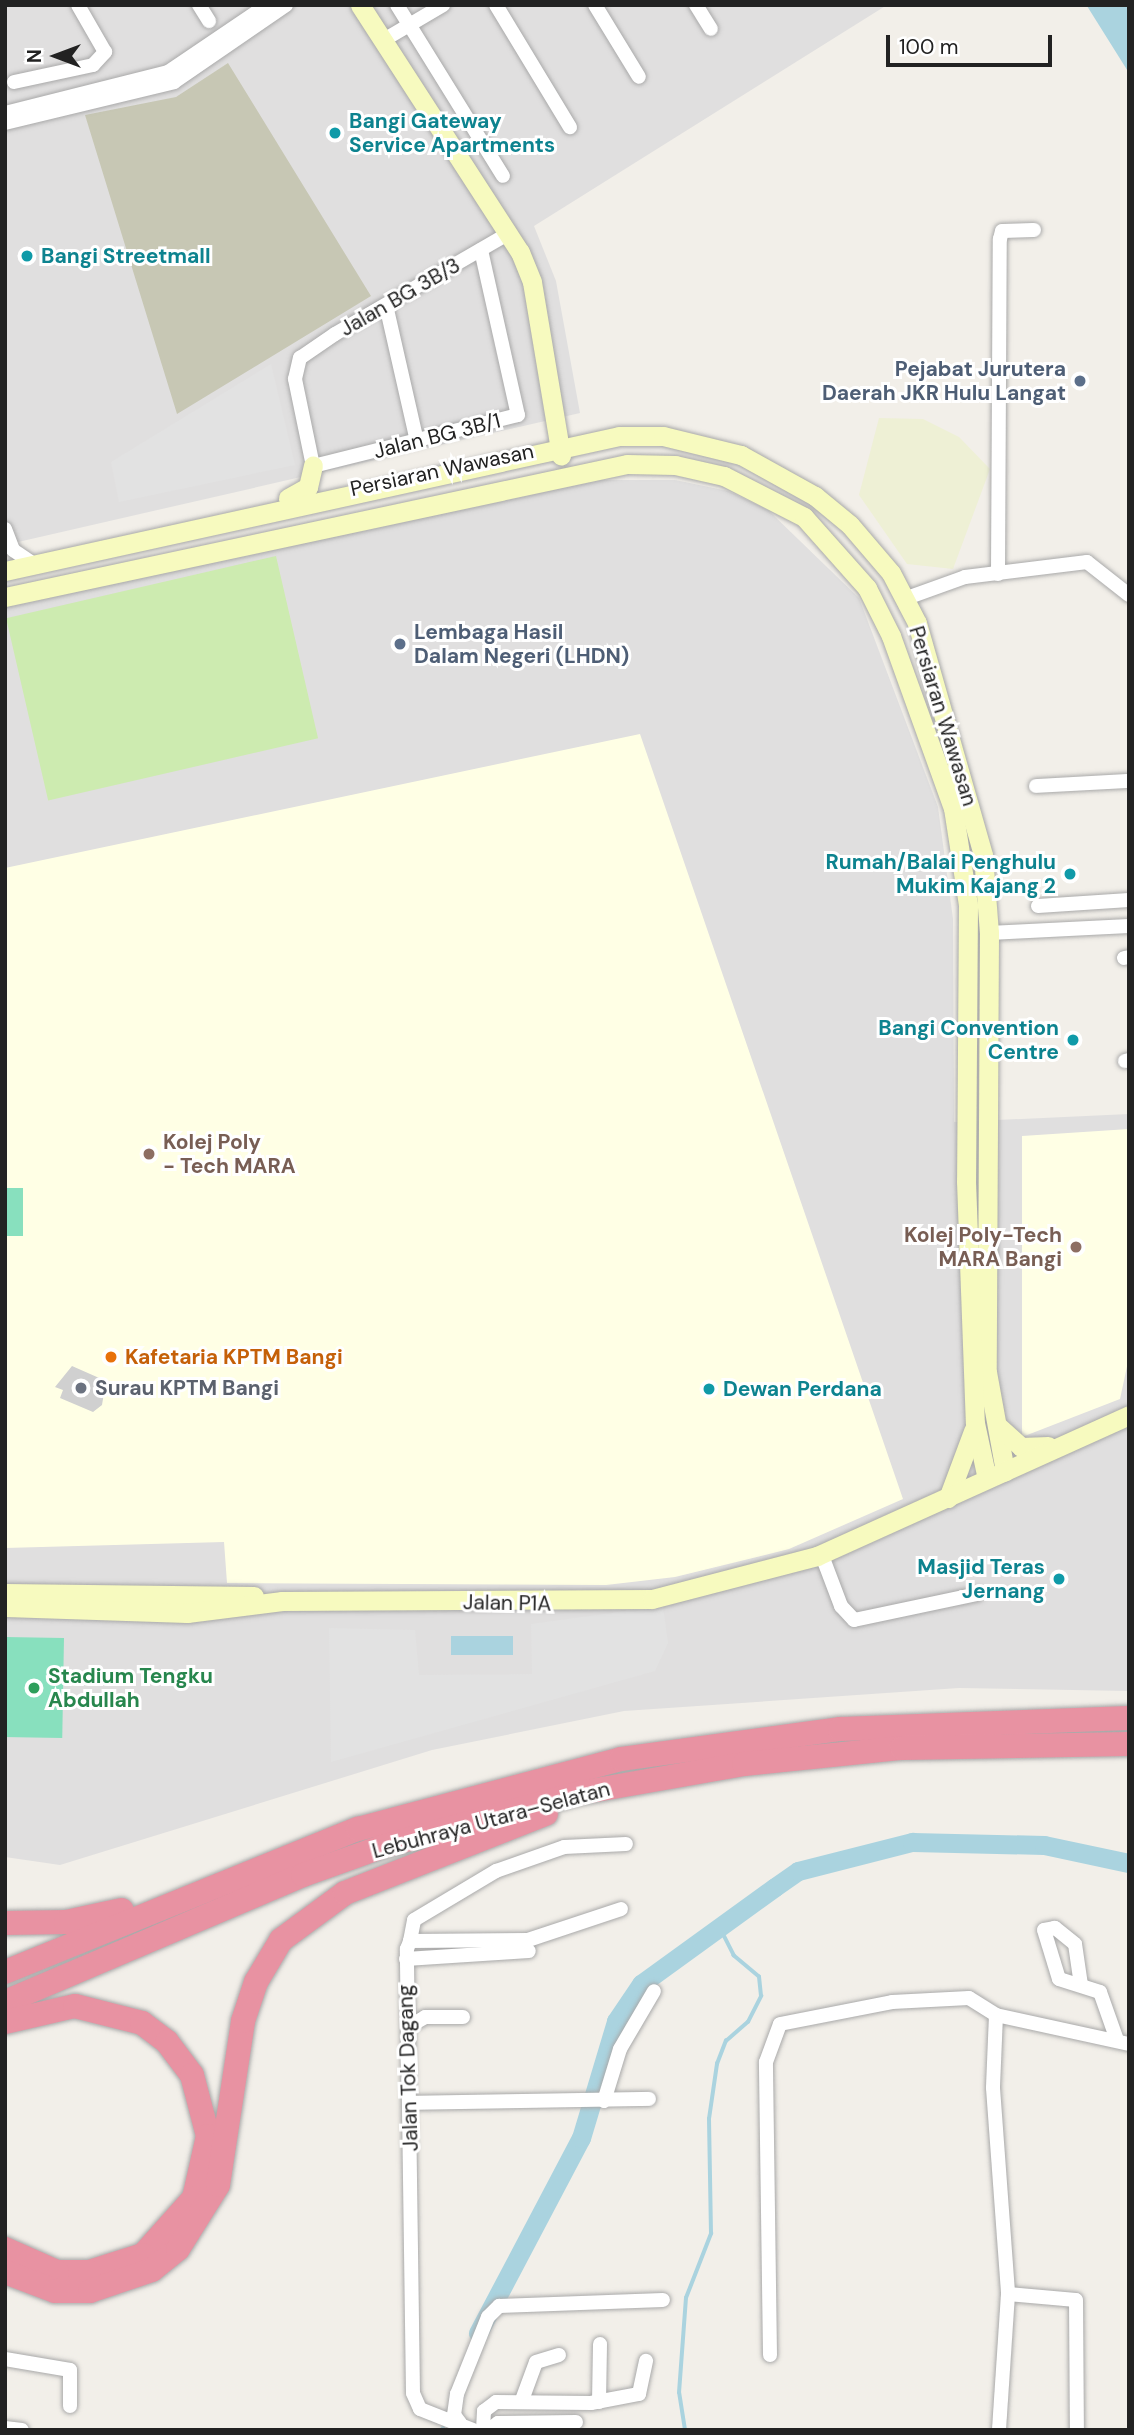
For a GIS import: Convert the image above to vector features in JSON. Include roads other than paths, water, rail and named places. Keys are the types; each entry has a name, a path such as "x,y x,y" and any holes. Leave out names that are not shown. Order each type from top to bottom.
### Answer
{"highway":[{"name":"Lebuhraya Utara–Selatan","path":"5,1972 358,1829 609,1761 744,1740 940,1721 1129,1718"},
{"name":"Lebuhraya Utara–Selatan","path":"5,2002 384,1846 605,1789 744,1764 902,1748 1129,1744"},
{"path":"5,2272 55,2291 90,2291 152,2270 201,2221 218,2185 243,2021 256,1982 281,1940 345,1894 605,1789"},
{"path":"5,1923 108,1916 299,1844 358,1829"},
{"path":"5,2022 75,2006 142,2024 167,2042 192,2075 208,2136 194,2198 144,2255 89,2272 57,2272 5,2249"}],"main road":[{"path":"360,5 509,233 531,282 563,473"},
{"path":"555,419 588,440"},
{"path":"530,451 546,440 555,419"},
{"name":"Persiaran Wawasan","path":"5,570 272,507 559,444 663,436 709,444 772,469 850,525 904,599 961,760 983,855 989,933 984,1421 1005,1471"},
{"name":"Persiaran Wawasan","path":"5,597 563,473 675,465 724,476 804,517 867,588 891,636 953,808 968,905 965,1181 987,1479"},
{"path":"272,507 308,487 313,466"},
{"path":"867,588 904,599 891,636"},
{"path":"968,905 989,933 975,950 968,977"},
{"path":"985,1142 965,1181 986,1218"},
{"path":"948,1498 984,1421 1021,1447 1069,1441 1129,1415"},
{"name":"Jalan P1A","path":"5,1607 187,1612 282,1601 606,1604 699,1590 821,1553 948,1498 1069,1441"},
{"path":"5,1593 188,1593 282,1601"}],"street":[{"path":"14,82 93,65 105,52 78,5"},
{"path":"199,5 209,21"},
{"path":"5,113 168,72 267,5"},
{"path":"5,122 174,82 286,5"},
{"path":"397,5 503,176"},
{"path":"383,41 443,5"},
{"path":"496,5 570,127"},
{"path":"595,5 639,77"},
{"path":"696,5 711,29"},
{"path":"998,574 1000,239 1002,231 1034,230"},
{"name":"Jalan BG 3B/3","path":"313,466 296,365 386,305 509,233"},
{"name":"Jalan BG 3B/1","path":"313,466 518,415 481,250"},
{"path":"386,305 417,441"},
{"path":"5,529 13,550 34,564"},
{"path":"904,599 965,577 1087,562 1129,595"},
{"path":"1036,786 1129,781"},
{"path":"1038,906 1129,900"},
{"path":"989,933 1129,926"},
{"path":"821,1553 841,1606 854,1619 977,1594"},
{"name":"Jalan Tok Dagang","path":"466,2426 420,2409 413,2393 405,1959 414,1920 496,1871 564,1847 626,1844"},
{"path":"410,1941 528,1940 621,1909"},
{"path":"405,1959 529,1951"},
{"path":"1081,1985 1100,1992 1123,2042"},
{"path":"595,2101 620,2049 654,1991"},
{"path":"770,2355 766,2063 780,2024 792,2017 949,1999 980,2001 996,2015 1123,2042"},
{"path":"996,2015 993,2088 1008,2294 999,2430"},
{"path":"408,2027 425,2017 463,2017"},
{"path":"409,2103 649,2099"},
{"path":"1008,2294 1076,2300 1077,2430"},
{"path":"466,2426 453,2406 488,2317 499,2306 663,2300"},
{"path":"599,2402 600,2344"},
{"path":"522,2400 536,2362 559,2355"},
{"path":"5,2359 70,2370 71,2406"},
{"path":"483,2430 489,2406 522,2400 599,2402 639,2394 646,2361"},
{"path":"488,2430 498,2423 576,2422"},
{"path":"5,2428 22,2430"}],"water":[{"path":"1129,5 1129,73 1087,6"},
{"path":"451,1636 513,1636 513,1655 451,1655"}],"waterway":[{"path":"478,2333 581,2138 616,2021 641,1984 775,1887 798,1871 912,1842 1044,1845 1129,1863"},
{"path":"685,2430 679,2393 686,2298 711,2234 709,2119 717,2064 726,2041 748,2022 761,1996 759,1977 734,1956 720,1929"}],"place":[{"name":"Bangi Gateway Service Apartments","path":"335,133"},
{"name":"Bangi Streetmall","path":"27,256"},
{"name":"Pejabat Jurutera Daerah JKR Hulu Langat","path":"1080,381"},
{"name":"Lembaga Hasil Dalam Negeri (LHDN)","path":"400,644"},
{"name":"Rumah/Balai Penghulu Mukim Kajang 2","path":"1070,874"},
{"name":"Bangi Convention Centre","path":"1073,1040"},
{"name":"Kolej Poly - Tech MARA","path":"149,1154"},
{"name":"Kolej Poly-Tech MARA Bangi","path":"1076,1247"},
{"name":"Kafetaria KPTM Bangi","path":"111,1357"},
{"name":"Surau KPTM Bangi","path":"81,1388"},
{"name":"Dewan Perdana","path":"709,1389"},
{"name":"Masjid Teras Jernang","path":"1059,1579"},
{"name":"Stadium Tengku Abdullah","path":"34,1688"}]}
